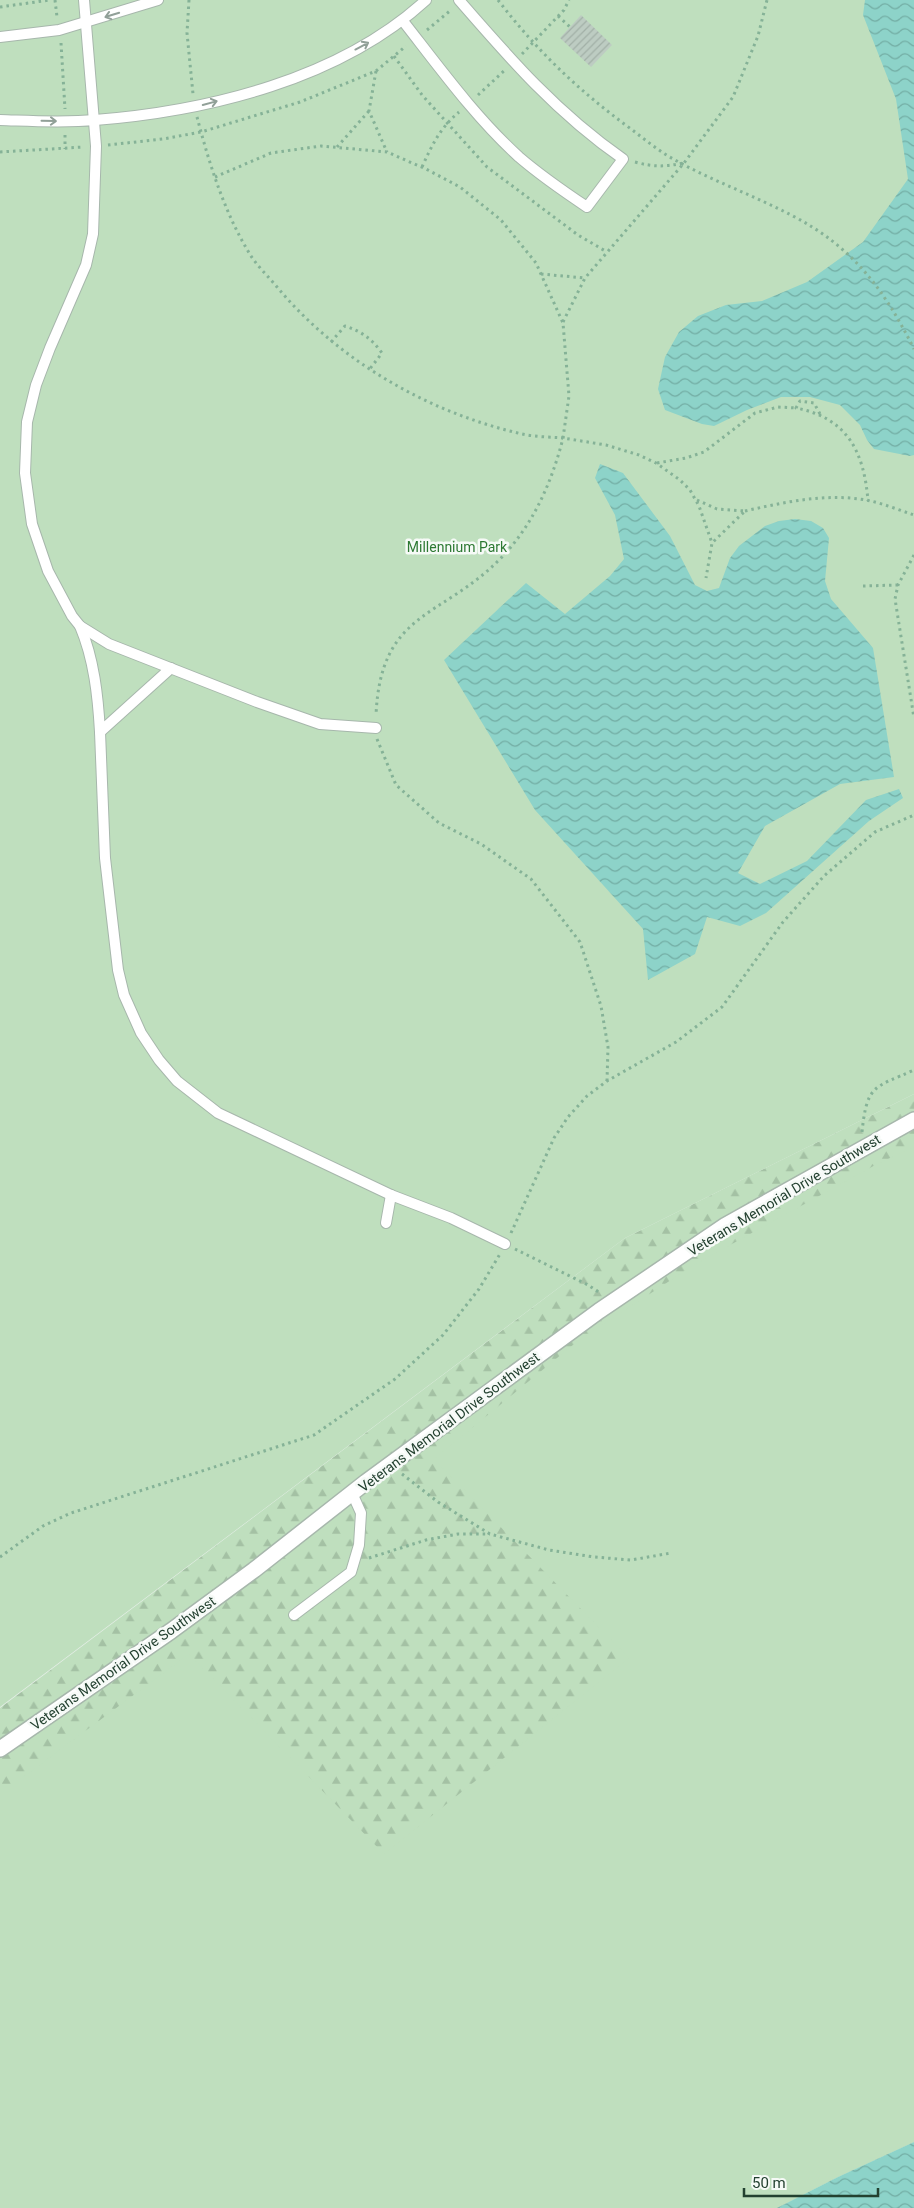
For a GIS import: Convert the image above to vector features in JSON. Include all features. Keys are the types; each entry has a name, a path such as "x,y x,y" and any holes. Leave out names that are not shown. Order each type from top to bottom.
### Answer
{"street":[{"name":"Veterans Memorial Drive Southwest","path":"0,1749 194,1614 254,1570 390,1464 611,1302 726,1225 914,1120"}],"lane":[{"path":"84,0 88,22 95,120 94,234 86,265 36,385 27,422 25,474 32,524 48,571 72,616 80,626 96,689 106,858 118,970 124,995 141,1033 159,1060 177,1080 218,1113 391,1195 451,1218 506,1244"},
{"path":"0,37 59,30 158,0"},
{"path":"0,120 65,122 95,120 195,106 240,95 298,76 358,48 402,21 426,0"},
{"path":"402,21 450,81 499,136 544,178 586,207 623,159 590,136 557,107 513,63 459,0"},
{"path":"80,626 109,644 257,702 320,724 376,728"},
{"path":"100,732 171,668"},
{"path":"386,1223 391,1195"},
{"path":"294,1615 351,1572 359,1544 360,1513 352,1493"}],"path":[{"path":"0,8 50,0"},
{"path":"55,0 59,30 65,149"},
{"path":"189,0 187,33 195,106 214,177 235,228 249,254 299,314 369,370 458,415 523,434 606,445 656,463 680,480 690,490 696,500 712,543 706,578"},
{"path":"498,0 533,44 594,102 668,156 742,193 792,215 846,251 875,282 892,306 914,349"},
{"path":"563,323 585,278 684,163 732,97 758,36 768,0"},
{"path":"558,16 570,27"},
{"path":"394,56 422,95 487,167 578,235 607,252"},
{"path":"337,147 369,111 376,71"},
{"path":"369,111 387,152"},
{"path":"422,167 434,139 447,122"},
{"path":"214,177 271,153 320,146 387,152 422,167 460,187 501,220 536,264 563,323 569,396 563,438 556,468 535,514 502,558 479,577 420,617 401,635 387,658 377,694 376,728 378,744 396,785 439,823 481,844 531,880 580,942 601,1006 608,1047 607,1081"},
{"path":"623,159 651,166 666,167 684,163"},
{"path":"540,274 585,278"},
{"path":"332,342 345,326 358,330 368,337 382,353 369,370"},
{"path":"796,408 800,401 814,403 820,414"},
{"path":"656,463 686,458 704,452 756,413 778,407 796,408 820,414 831,421 853,444 862,467 868,500"},
{"path":"696,500 717,510 745,511 785,502 841,498 868,500 914,515"},
{"path":"712,543 745,511"},
{"path":"914,555 898,585 896,606 914,718"},
{"path":"863,586 898,585"},
{"path":"864,1147 862,1130 867,1100 871,1092 884,1083 914,1070"},
{"path":"506,1244 534,1260 588,1285 611,1302"},
{"path":"390,1464 438,1502 490,1534"},
{"path":"354,1562 426,1540 458,1534 490,1534 548,1550 594,1557 631,1560 671,1553"}],"green space":[{"name":"Millennium Park","path":"0,0 914,0 914,1094 625,1238 0,1707"},
{"path":"914,1094 914,2142 777,2208 0,2208 0,1708 625,1238"},
{"path":"914,1147 914,2142 777,2208 0,2208 0,1789 22,1778 189,1654 384,1854 629,1658 434,1459 579,1340 694,1265 877,1164"}],"water":[{"path":"865,0 914,0 914,455 910,456 874,449 867,440 860,425 840,405 810,397 781,397 747,410 714,426 702,424 665,410 658,389 665,357 679,332 698,316 726,305 762,301 807,282 863,242 908,179 896,99 863,15"},
{"path":"600,464 623,473 670,536 695,585 707,591 719,588 730,558 739,546 765,526 779,521 795,519 811,521 823,528 829,538 825,581 831,599 873,648 894,777 840,784 765,826 738,873 760,884 807,861 866,800 899,789 903,798 869,821 766,913 740,926 707,917 695,954 648,980 643,929 535,810 444,660 526,583 565,614 610,576 624,559 615,515 595,478"},
{"path":"914,2142 914,2208 777,2208 838,2177"}],"building":[{"path":"581,15 612,45 591,67 560,38"}]}
